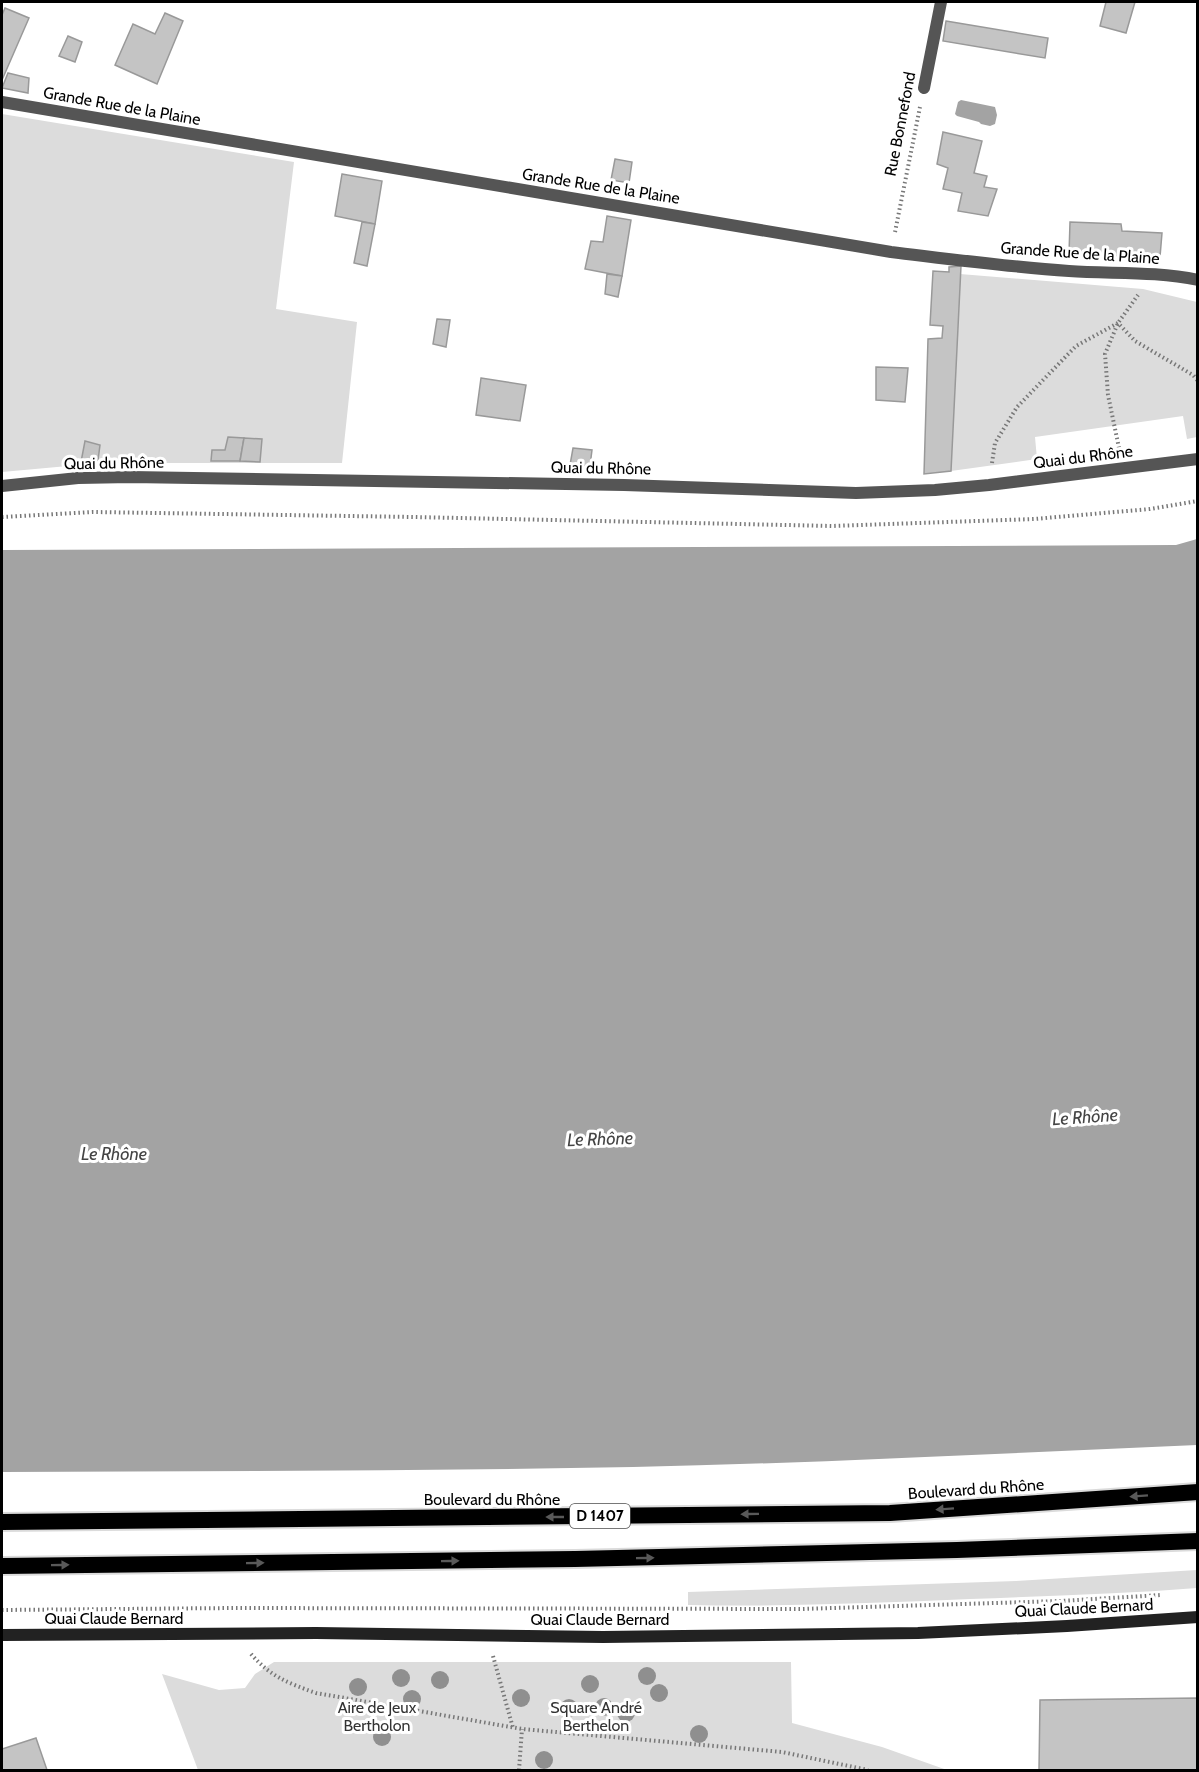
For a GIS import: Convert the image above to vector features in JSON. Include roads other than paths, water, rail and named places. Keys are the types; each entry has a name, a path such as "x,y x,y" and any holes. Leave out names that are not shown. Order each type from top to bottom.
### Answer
{"highway":[{"name":"Boulevard du Rhône","path":"2,1521 878,1513 1197,1492"},
{"path":"2,1566 587,1559 969,1550 1197,1541"}],"main road":[{"name":"Quai Claude Bernard","path":"2,1635 603,1637 918,1633 1197,1617"}],"street":[{"name":"Rue Bonnefond","path":"924,88 941,2"},
{"name":"Grande Rue de la Plaine","path":"2,102 891,252 1038,269 1104,274 1154,273 1197,280"},
{"name":"Quai du Rhône","path":"2,486 78,478 131,477 624,485 856,493 989,485 1197,459"}],"water":[{"path":"961,100 995,107 997,115 995,124 990,126 957,116 955,114 958,102"},
{"name":"Le Rhône","path":"1197,539 1197,1445 633,1467 2,1472 2,550 1176,545"}],"park label":[{"name":"Aire de Jeux Bertholon","path":"377,1716"},
{"name":"Square André Berthelon","path":"596,1716"}]}
